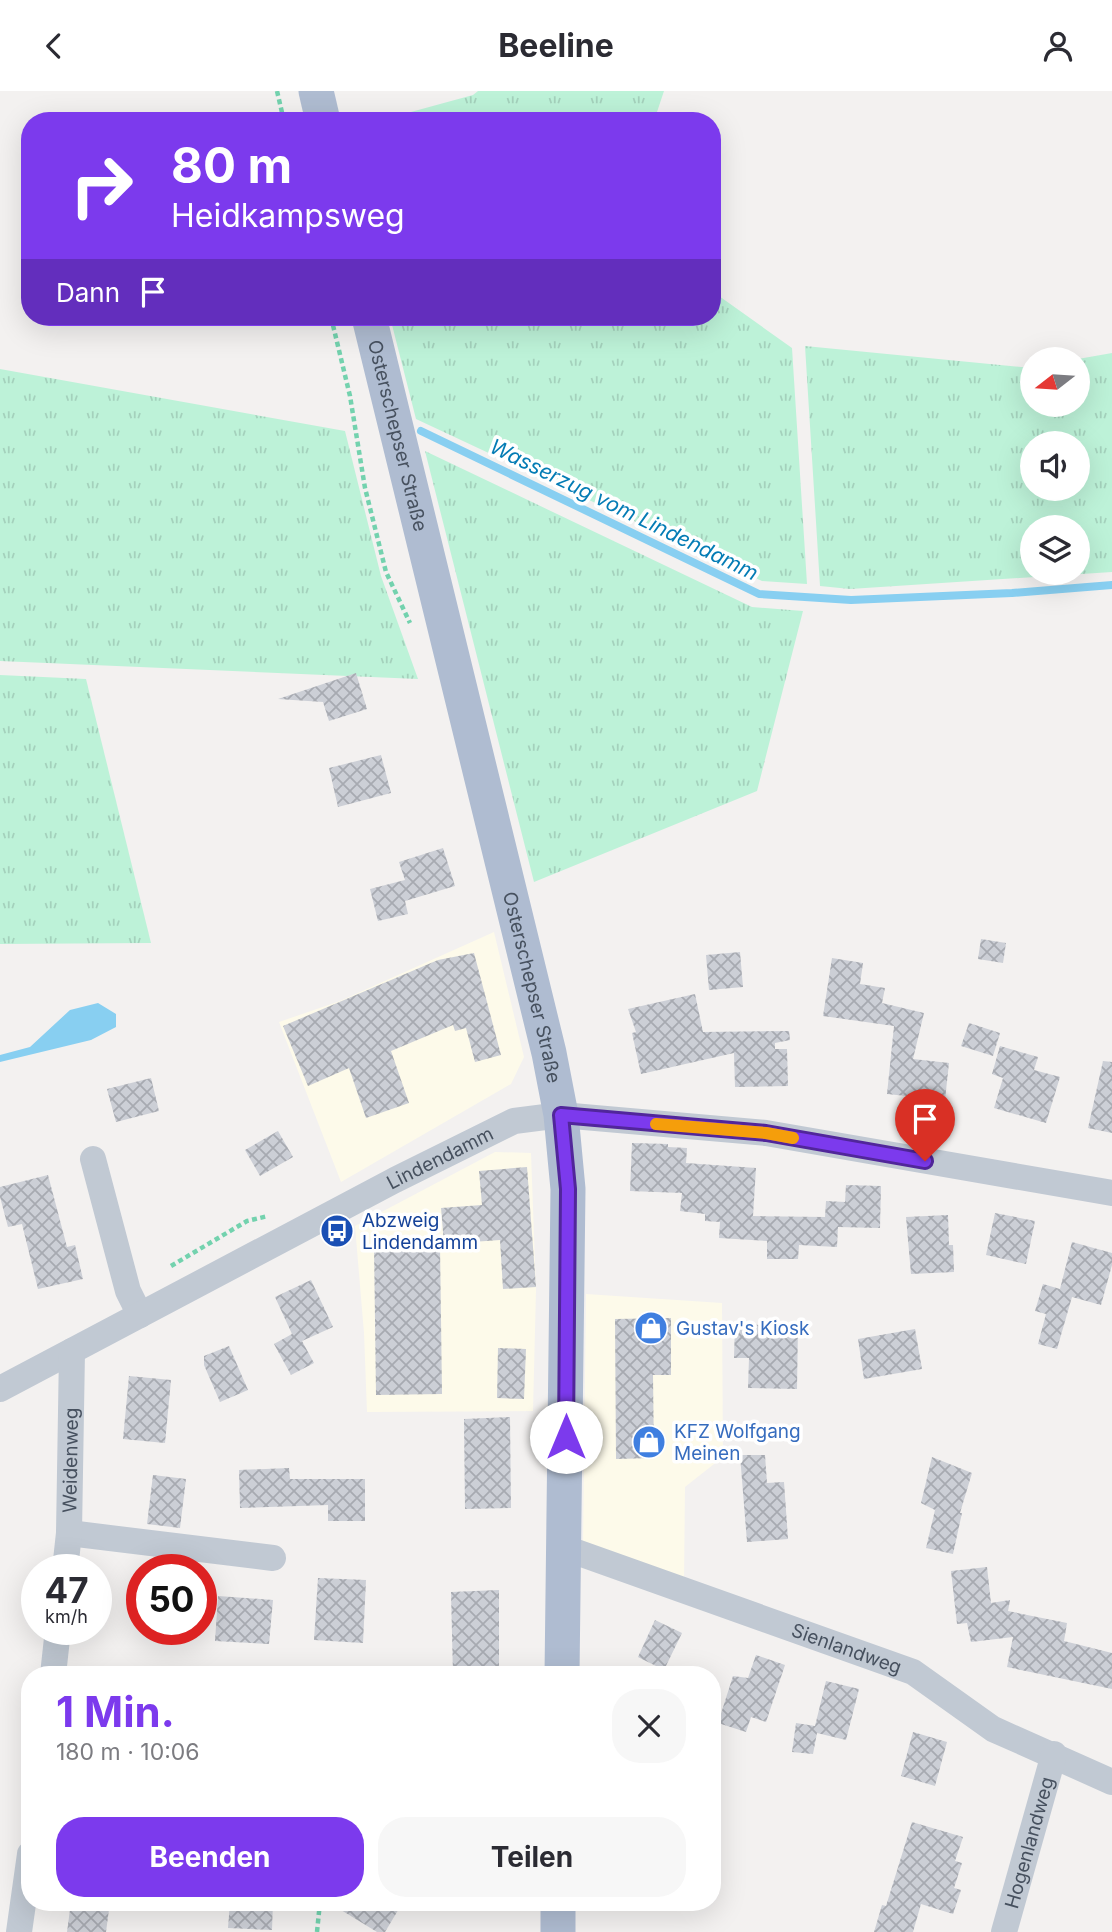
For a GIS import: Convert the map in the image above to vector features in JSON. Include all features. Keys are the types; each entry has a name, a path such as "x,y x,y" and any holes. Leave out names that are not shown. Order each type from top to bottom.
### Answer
{"main road":[{"path":"316,91 321,112"},
{"name":"Osterschepser Straße","path":"371,326 542,1026 561,1115 568,1189 562,1666"},
{"path":"558,1911 558,1932"}],"street":[{"name":"Lindendamm","path":"0,1389 395,1180 514,1121 561,1115 766,1133 1112,1193"},
{"path":"93,1160 128,1291 140,1315"},
{"name":"Weidenweg","path":"67,1554 72,1351"},
{"path":"69,1533 273,1558"},
{"name":"Sienlandweg","path":"565,1548 913,1672 993,1729 1112,1782"},
{"path":"53,1666 56,1645"},
{"name":"Hogenlandweg","path":"1004,1932 1054,1755"},
{"path":"19,1932 22,1911"}],"path":[{"path":"277,91 282,112"},
{"path":"317,1932 319,1911"}],"shaded area":[{"path":"494,932 524,1057 511,1084 341,1182 279,1022 340,1001"},
{"path":"495,1152 531,1153 536,1290 533,1411 367,1412 355,1226"},
{"path":"586,1294 722,1303 723,1457 685,1487 684,1583 583,1545"}],"green space":[{"path":"478,91 664,91 657,112 411,112 473,95"},
{"path":"721,297 792,348 807,584 762,581 416,419 392,326 721,326"},
{"path":"805,346 1020,367 1020,417 1090,417 1090,357 1112,353 1112,572 1090,573 1090,515 1020,515 1020,578 850,589 820,586"},
{"path":"0,369 345,431 381,576 418,679 0,661"},
{"path":"425,451 752,607 803,611 757,791 534,882"},
{"path":"0,675 86,679 151,943 0,944"}],"water":[{"path":"98,1003 116,1014 116,1027 91,1040 0,1062 0,1055 30,1047 70,1010"}],"building":[{"path":"356,673 367,709 329,721 323,702 278,699"},
{"path":"381,755 391,793 338,807 329,768"},
{"path":"443,848 455,886 405,901 408,914 378,921 370,889 405,880 399,862"},
{"path":"981,939 1006,943 1003,963 978,959"},
{"path":"740,952 743,987 709,990 706,955"},
{"path":"474,953 501,1055 475,1062 466,1028 455,1031 453,1025 391,1051 409,1103 366,1118 349,1068 308,1086 283,1026 438,960"},
{"path":"832,958 863,963 860,984 885,988 882,1003 924,1013 913,1059 949,1063 945,1100 887,1094 894,1026 823,1016"},
{"path":"695,994 703,1032 789,1031 790,1040 775,1043 775,1049 787,1049 788,1086 735,1087 734,1053 641,1074 632,1033 636,1032 628,1009"},
{"path":"969,1023 1000,1033 993,1056 961,1046"},
{"path":"1000,1046 1038,1057 1034,1070 1060,1077 1046,1123 994,1108 1003,1078 992,1074"},
{"path":"1103,1061 1112,1062 1112,1133 1088,1128"},
{"path":"151,1078 159,1111 116,1122 107,1089"},
{"path":"278,1131 293,1157 260,1176 245,1150"},
{"path":"632,1143 668,1144 668,1147 687,1148 686,1163 756,1168 753,1216 825,1217 826,1201 845,1202 846,1185 881,1186 880,1228 838,1227 837,1247 799,1245 798,1259 767,1259 767,1241 719,1238 720,1222 705,1221 705,1214 680,1211 682,1193 630,1191"},
{"path":"527,1167 536,1287 503,1289 500,1240 444,1244 441,1208 482,1205 479,1171"},
{"path":"48,1175 67,1247 75,1245 83,1279 38,1289 22,1224 8,1227 0,1187"},
{"path":"995,1213 1035,1221 1026,1264 986,1255"},
{"path":"948,1215 949,1245 953,1245 954,1272 911,1274 906,1217"},
{"path":"1072,1242 1112,1253 1112,1265 1101,1305 1072,1297 1057,1349 1038,1344 1046,1314 1035,1311 1043,1284 1060,1289"},
{"path":"374,1244 440,1244 442,1394 376,1395"},
{"path":"311,1280 333,1327 302,1341 314,1363 291,1375 274,1344 292,1334 275,1297"},
{"path":"671,1318 671,1375 653,1375 654,1458 616,1459 615,1319"},
{"path":"735,1324 798,1326 797,1389 748,1388 749,1358 734,1358"},
{"path":"915,1329 922,1369 864,1379 858,1339"},
{"path":"229,1346 248,1390 220,1402 204,1365 204,1356"},
{"path":"498,1348 526,1349 524,1399 497,1398"},
{"path":"129,1376 171,1380 165,1443 123,1439"},
{"path":"510,1417 511,1508 465,1509 464,1419"},
{"path":"740,1455 765,1455 767,1483 784,1482 788,1539 747,1542"},
{"path":"932,1457 972,1473 960,1513 953,1554 926,1548 935,1510 921,1503"},
{"path":"289,1468 290,1479 365,1479 365,1521 328,1521 328,1505 240,1508 239,1470"},
{"path":"153,1475 186,1479 180,1528 147,1524"},
{"path":"987,1567 991,1603 1010,1600 1008,1611 1067,1623 1064,1641 1112,1653 1112,1689 1007,1667 1013,1637 971,1642 967,1623 957,1624 951,1571"},
{"path":"318,1578 366,1580 363,1643 314,1640"},
{"path":"499,1590 499,1666 453,1666 451,1592"},
{"path":"218,1596 273,1600 269,1644 217,1641"},
{"path":"655,1620 682,1633 666,1666 656,1666 638,1657"},
{"path":"756,1655 785,1665 766,1722 751,1717 746,1732 721,1724 721,1714 733,1676 748,1678"},
{"path":"826,1681 859,1689 846,1740 817,1733 813,1754 792,1752 796,1723 815,1726"},
{"path":"913,1732 947,1742 935,1786 901,1776"},
{"path":"912,1822 963,1837 955,1861 962,1863 954,1888 961,1890 953,1914 921,1904 913,1932 874,1932 882,1905 886,1906"},
{"path":"70,1911 109,1911 106,1932 67,1932"},
{"path":"229,1911 273,1911 272,1930 228,1928"},
{"path":"343,1911 398,1911 385,1932 377,1932"}],"waterway":[{"name":"Wasserzug vom Lindendamm","path":"421,431 759,594 851,600 1012,593 1112,585"}],"slow traffic":[{"path":"656,1124 766,1133 793,1138"}],"place":[{"name":"Abzweig Lindendamm","path":"337,1231"},
{"name":"Gustav's Kiosk","path":"651,1328"},
{"name":"KFZ Wolfgang Meinen","path":"649,1442"}],"route":[{"path":"566,1437 568,1189 561,1115 766,1133 925,1161"}]}
